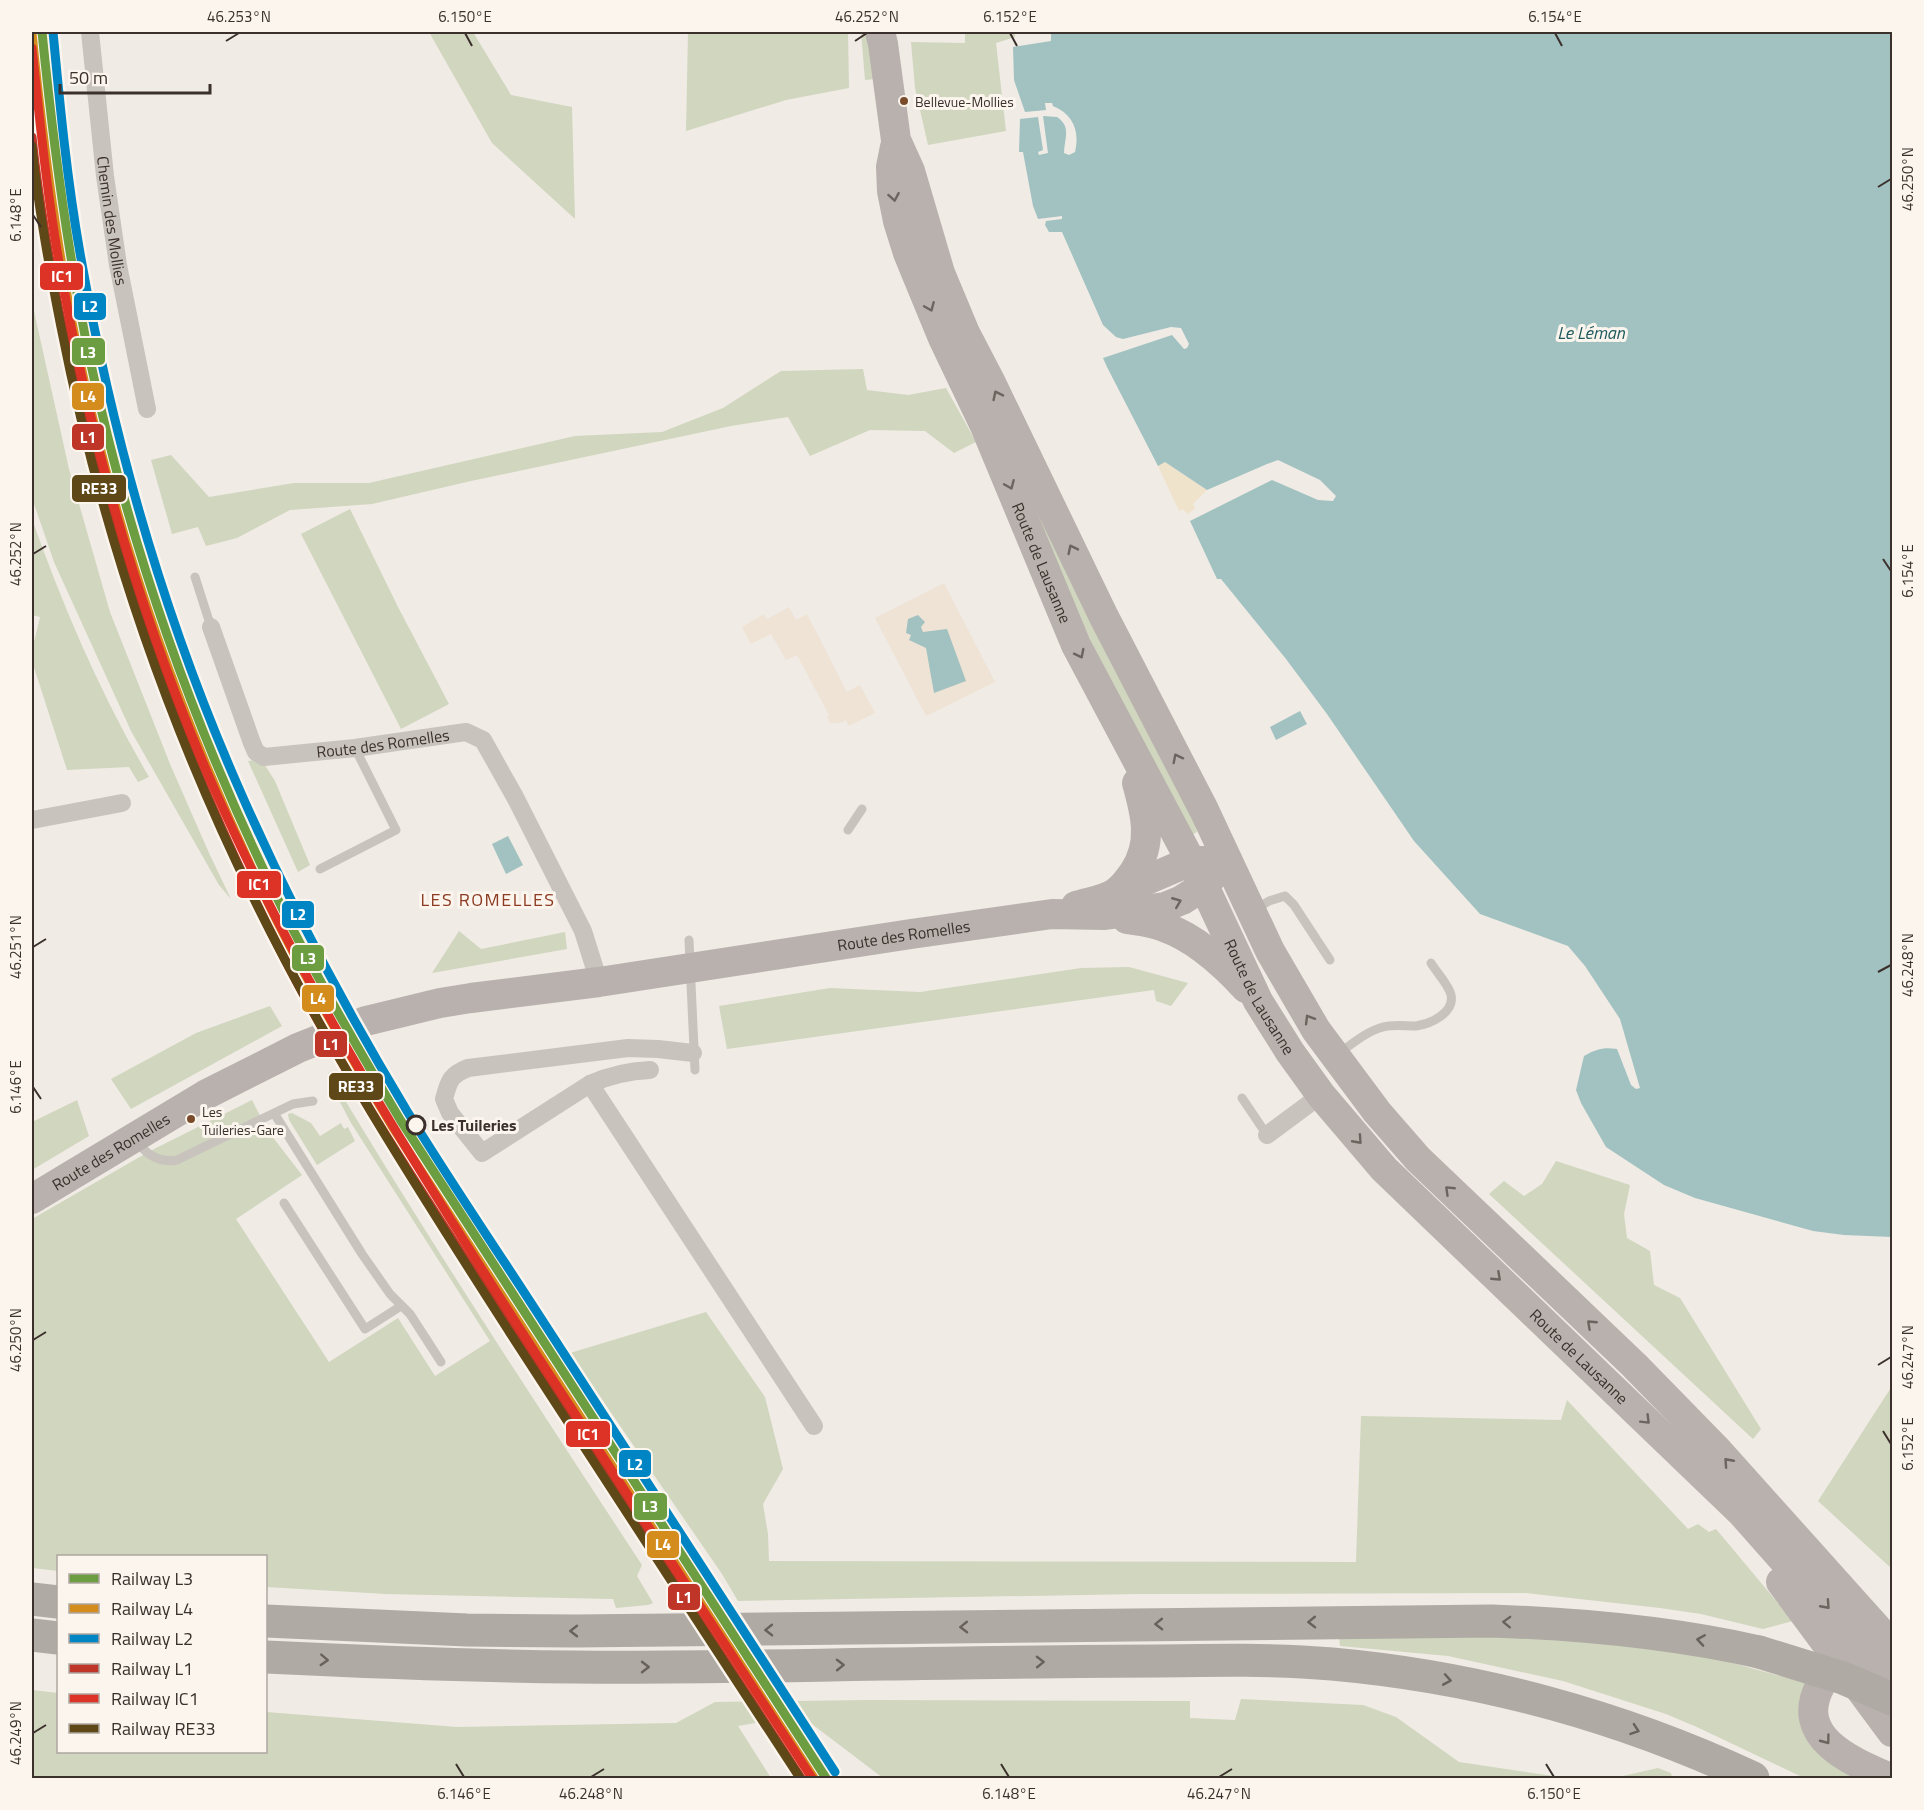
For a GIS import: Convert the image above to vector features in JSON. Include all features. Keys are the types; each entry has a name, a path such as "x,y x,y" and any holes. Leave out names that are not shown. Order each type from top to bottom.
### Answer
{"highway":[{"path":"32,1599 57,1602"},
{"path":"267,1621 432,1629 576,1631 1492,1621 1599,1627 1707,1640 1801,1664 1843,1678 1893,1699"},
{"path":"32,1635 57,1638"},
{"path":"267,1657 470,1666 578,1667 1220,1660 1330,1664 1389,1671 1508,1692 1591,1715 1661,1739 1753,1779"}],"main road":[{"name":"Route de Lausanne","path":"884,36 896,140 891,167 892,191 908,253 943,338 985,426 1067,627 1123,737 1198,874 1235,948 1258,1001 1290,1052 1355,1137 1401,1185 1743,1513 1893,1682"},
{"name":"Route de Lausanne","path":"896,140 910,171 940,273 965,333 1104,617 1203,810 1251,912 1284,976 1316,1029 1377,1112 1418,1159 1634,1365 1718,1451 1893,1645"},
{"path":"1110,904 1141,860 1147,829 1142,802 1123,737"},
{"path":"1110,904 1198,874 1226,860"},
{"path":"1110,904 1187,937 1212,956 1258,1001"},
{"name":"Route des Romelles","path":"32,1198 133,1136 253,1070 326,1036 366,1021 440,1003 598,982 690,954 1052,914 1110,904"},
{"path":"1321,1095 1341,1065"},
{"path":"1698,1472 1736,1528 1819,1631 1893,1732"},
{"path":"1853,1599 1893,1628"},
{"path":"1820,1686 1814,1701 1815,1716 1818,1728 1828,1744 1846,1758 1890,1779"}],"street":[{"name":"Chemin des Mollies","path":"90,32 110,210 126,308 147,409"},
{"name":"Route des Romelles","path":"211,627 256,752 264,757 355,748 466,732 483,740 515,797 583,931 598,982"},
{"path":"32,820 122,803"},
{"path":"650,1070 630,1071 608,1076 590,1084 482,1153 450,1113 444,1099 448,1083 455,1073 468,1068 627,1048 658,1049 694,1061"},
{"path":"590,1084 814,1426"},
{"path":"1267,1135 1321,1095"}],"lane":[{"path":"195,577 211,627"},
{"path":"320,869 396,830 355,748"},
{"path":"848,830 862,809"},
{"path":"1251,912 1269,901 1285,896 1294,905 1330,960"},
{"path":"690,954 694,1061"},
{"path":"1341,1065 1374,1030 1391,1026 1418,1026 1431,1022 1445,1012 1451,1002 1450,992 1431,963"},
{"path":"1242,1098 1267,1135"},
{"path":"133,1136 143,1151 153,1158 177,1161 296,1102 313,1101"},
{"path":"274,1113 362,1254 390,1294 410,1314 441,1362"},
{"path":"284,1203 365,1329 401,1306"}],"green space":[{"path":"429,32 473,32 511,95 572,107 575,219 492,143"},
{"path":"688,32 848,32 849,88 786,100 686,131"},
{"path":"861,32 869,32 875,79 865,80"},
{"path":"965,32 1015,32 1015,37 996,43 1006,131 928,145 915,88 911,42 965,43"},
{"path":"902,174 1194,821 1197,832 1190,836 1077,614"},
{"path":"32,302 69,469 110,612 170,764 231,899 219,885 131,731 54,562 32,498"},
{"path":"863,369 867,390 908,395 946,388 976,442 954,453 925,431 870,430 810,456 788,417 731,426 372,504 290,510 237,538 206,546 198,527 172,534 151,460 171,455 209,497 294,483 369,483 575,436 662,432 723,408 781,371"},
{"path":"350,509 449,704 401,729 301,534"},
{"path":"32,519 84,650 131,746 149,777 138,782 129,767 67,770 32,661 32,650 40,617 32,615"},
{"path":"261,759 275,781 310,865 298,872 248,761"},
{"path":"459,931 481,949 565,932 567,949 432,973"},
{"path":"1129,967 1188,983 1171,1006 1156,1001 1154,990 727,1049 719,1006 830,988 920,992 1081,968"},
{"path":"270,1006 282,1026 131,1109 111,1079 196,1033"},
{"path":"328,1072 443,1258 642,1565 637,1576 653,1603 616,1608 613,1599 386,1594 267,1587 267,1555 57,1555 57,1571 32,1568 32,1219 150,1151 252,1100 268,1131 302,1175 236,1219 329,1362 398,1318 435,1376 490,1341 351,1123 329,1081"},
{"path":"77,1100 89,1136 32,1170 32,1122"},
{"path":"292,1113 311,1123 320,1136 341,1123 344,1129 348,1127 355,1141 317,1165 289,1120 288,1114"},
{"path":"1556,1161 1630,1185 1624,1214 1627,1238 1650,1251 1654,1285 1680,1298 1761,1429 1753,1439 1489,1194 1504,1181 1524,1196 1542,1184"},
{"path":"706,1312 765,1397 783,1469 763,1504 768,1534 769,1561 1356,1562 1361,1416 1561,1420 1567,1400 1688,1529 1698,1524 1709,1532 1716,1529 1793,1621 1763,1629 1701,1614 1526,1593 1138,1594 738,1601 722,1574 570,1353"},
{"path":"1892,1386 1892,1569 1818,1501"},
{"path":"1339,1635 1521,1637 1626,1643 1722,1660 1809,1684 1804,1697 1867,1778 1804,1778 1666,1714 1563,1681 1448,1656 1340,1646"},
{"path":"32,1690 57,1693 57,1753 267,1753 267,1712 457,1727 676,1723 715,1702 1190,1701 1190,1718 1235,1720 1241,1699 1363,1705 1396,1717 1459,1762 1567,1778 883,1778 800,1715 738,1726 771,1778 32,1778"},
{"path":"1658,1768 1671,1773 1672,1778 1614,1778"}],"sand":[{"path":"1165,462 1207,490 1193,504 1195,509 1187,514 1183,509 1179,511 1158,466"}],"shaded area":[{"path":"944,583 995,682 926,716 875,618"},
{"path":"789,607 796,620 807,614 847,692 860,685 875,713 849,726 846,720 840,723 830,723 827,717 829,715 797,655 786,660 771,634 751,644 742,627 764,614 767,619"}],"water":[{"name":"Le Léman","path":"1051,32 1892,32 1892,1237 1813,1231 1695,1198 1664,1185 1606,1147 1576,1090 1584,1056 1600,1049 1617,1049 1631,1085 1636,1089 1640,1088 1620,1019 1585,966 1568,946 1480,914 1414,841 1327,714 1286,659 1221,579 1217,579 1190,521 1272,480 1318,500 1333,501 1336,496 1320,480 1278,460 1207,490 1165,462 1158,466 1107,367 1103,358 1172,335 1184,349 1189,344 1181,328 1171,327 1123,339 1116,337 1103,325 1062,232 1049,232 1045,225 1046,221 1062,219 1062,216 1038,219 1033,206 1023,152 1019,152 1020,119 1038,117 1043,150 1038,152 1039,155 1048,153 1043,116 1057,117 1062,121 1066,129 1064,153 1069,155 1075,152 1076,130 1066,114 1052,103 1045,103 1046,110 1025,112 1014,80 1013,47 1051,41"},
{"path":"918,615 925,622 921,627 923,632 947,629 966,681 934,693 926,648 909,640 911,635 906,633 908,619"},
{"path":"1300,711 1307,724 1276,740 1270,727"},
{"path":"508,836 523,865 506,874 492,844"}],"rail line":[{"name":"L3","path":"42,32 68,237 90,360 107,432 147,575 171,645 225,784 255,851 314,969 401,1121 826,1778"},
{"name":"L2","path":"53,32 75,226 93,321 124,456 163,590 210,720 237,784 316,950 407,1111 835,1772"},
{"name":"L4","path":"32,33 58,239 80,362 97,435 137,578 161,648 187,718 246,856 305,974 392,1126 814,1778"},
{"name":"IC1","path":"32,48 55,241 73,336 104,470 143,602 190,732 217,795 251,869 326,1012 408,1151 538,1357 812,1778"},
{"name":"L1","path":"32,137 59,310 77,393 121,558 177,719 243,876 306,1000 389,1140 801,1778"},
{"name":"RE33","path":"32,146 48,259 77,401 95,474 116,547 164,691 222,831 312,1011 376,1119 510,1333 800,1778"}],"place":[{"name":"Bellevue-Mollies","path":"904,101"},
{"name":"Les Tuileries-Gare","path":"191,1119"},
{"name":"Les Tuileries","path":"416,1125"}],"district":[{"name":"LES ROMELLES","path":"488,900"}]}
